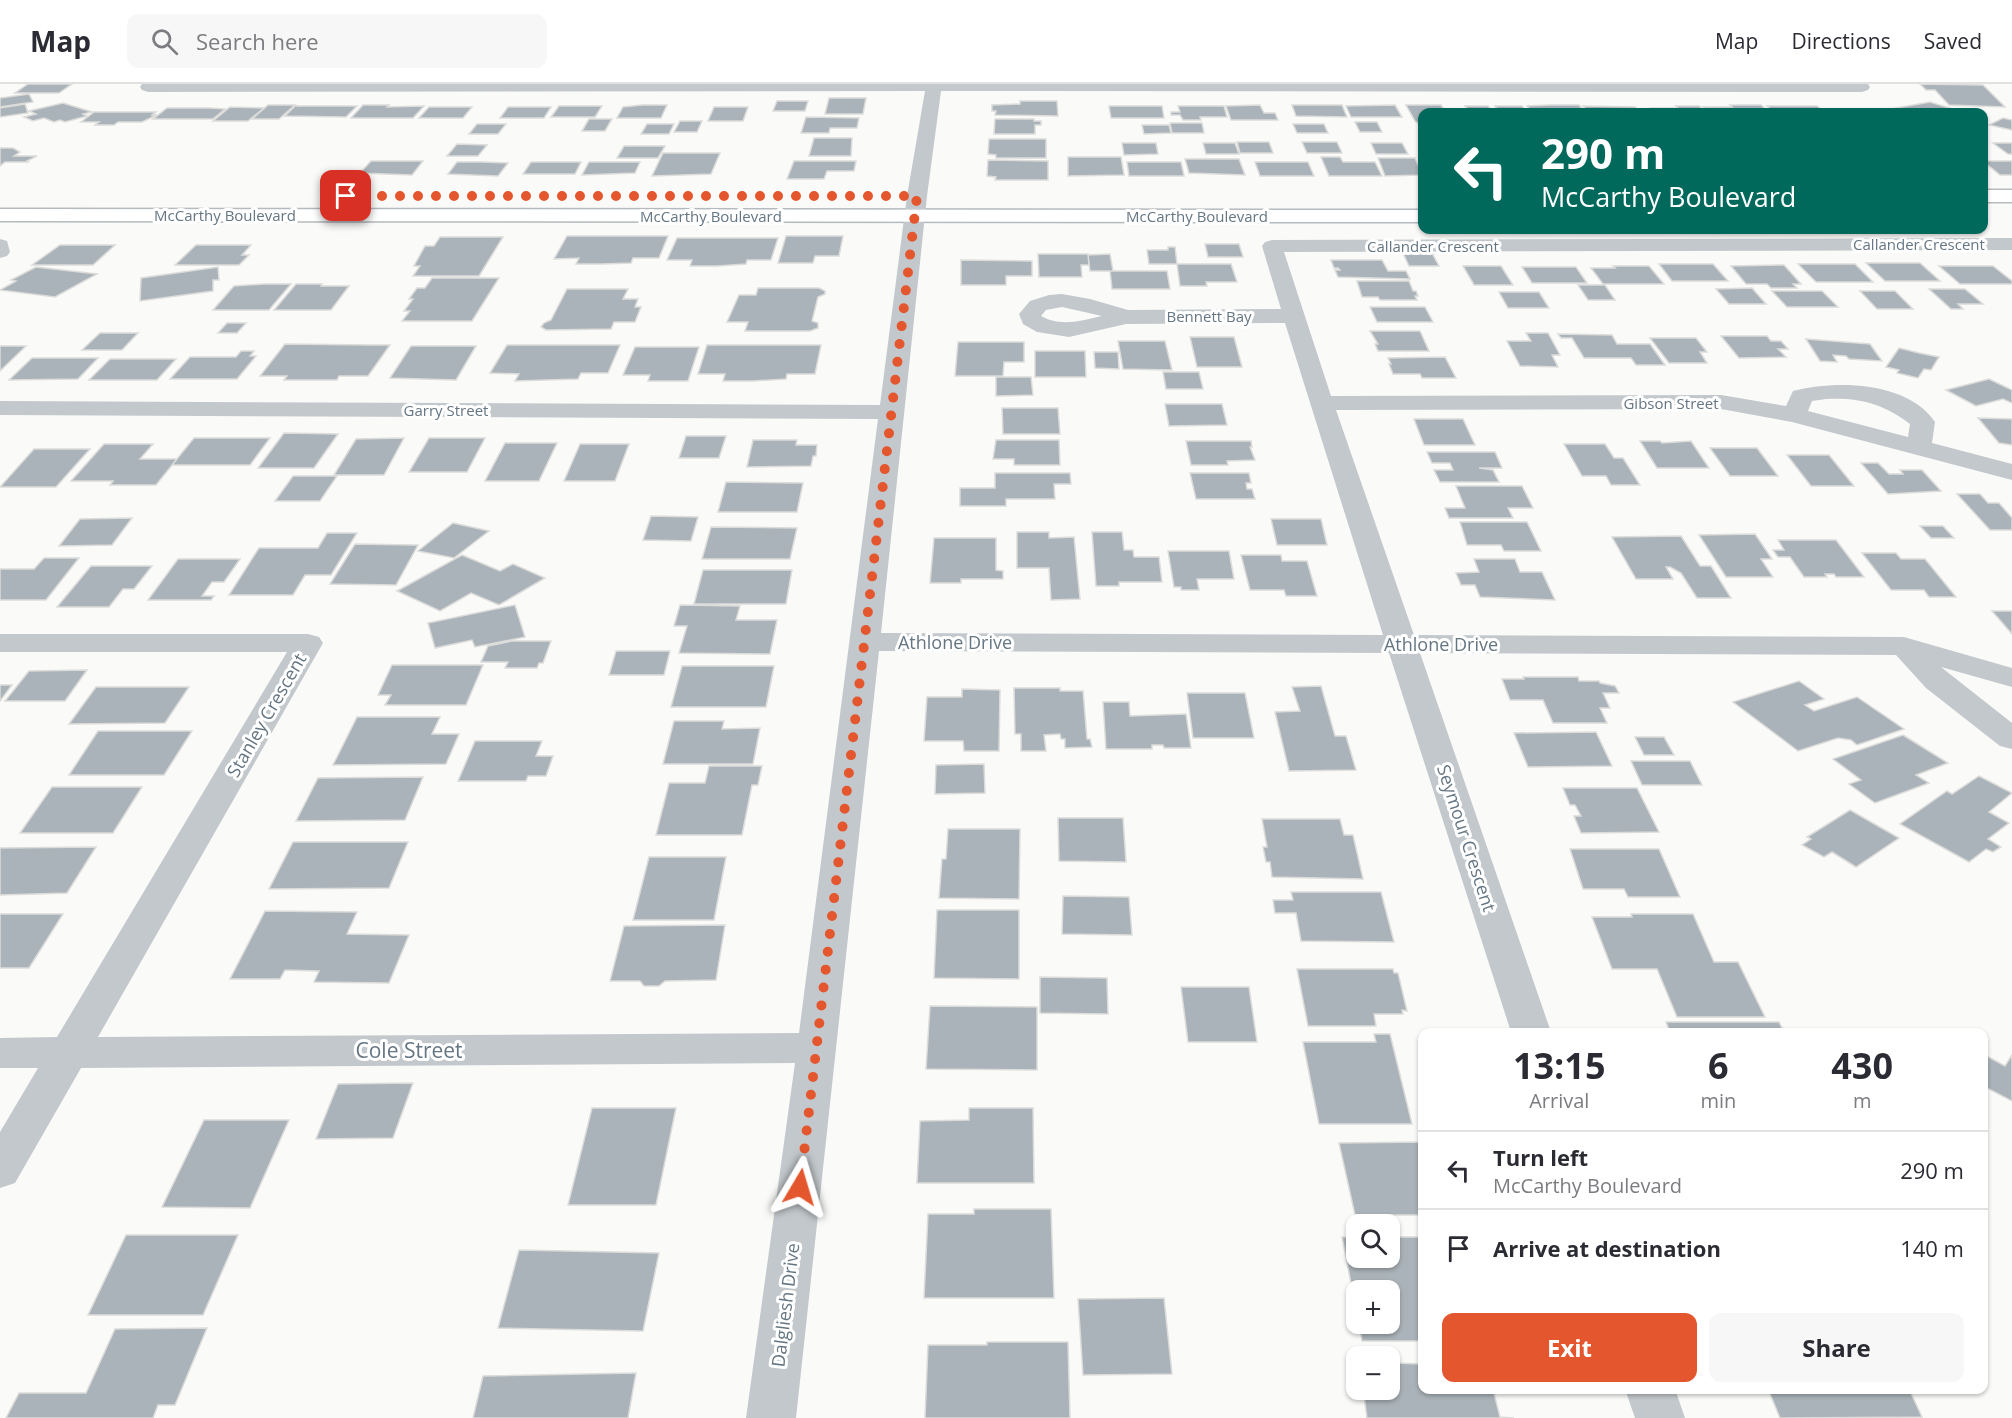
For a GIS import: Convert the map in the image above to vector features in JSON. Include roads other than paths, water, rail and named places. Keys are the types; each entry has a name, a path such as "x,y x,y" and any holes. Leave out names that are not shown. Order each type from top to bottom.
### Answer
{"main road":[{"path":"1988,196 2012,196"},
{"name":"McCarthy Boulevard","path":"0,215 917,201 1418,216"}],"street":[{"path":"153,84 148,87 620,85 1862,87 1858,84"},
{"name":"Dalgliesh Drive","path":"771,1418 917,201 934,86"},
{"path":"0,244 0,252"},
{"name":"Callander Crescent","path":"1402,644 1321,403 1272,246 2012,244"},
{"name":"Bennett Bay","path":"1126,317 1293,316"},
{"path":"1794,415 1802,396 1825,390 1863,393 1897,403 1923,422 1919,447"},
{"name":"Gibson Street","path":"1321,403 1721,402 1794,415 2012,472"},
{"path":"0,428 10,408"},
{"name":"Garry Street","path":"10,408 892,412"},
{"name":"Athlone Drive","path":"865,642 1904,646 2012,678"},
{"name":"Stanley Crescent","path":"0,643 308,643 68,1053"},
{"name":"Seymour Crescent","path":"1402,644 1531,1028"},
{"path":"1904,646 1937,681 2012,739"},
{"name":"Cole Street","path":"0,1053 817,1048"},
{"path":"0,1170 68,1053"},
{"path":"1652,1394 1660,1418"}]}
